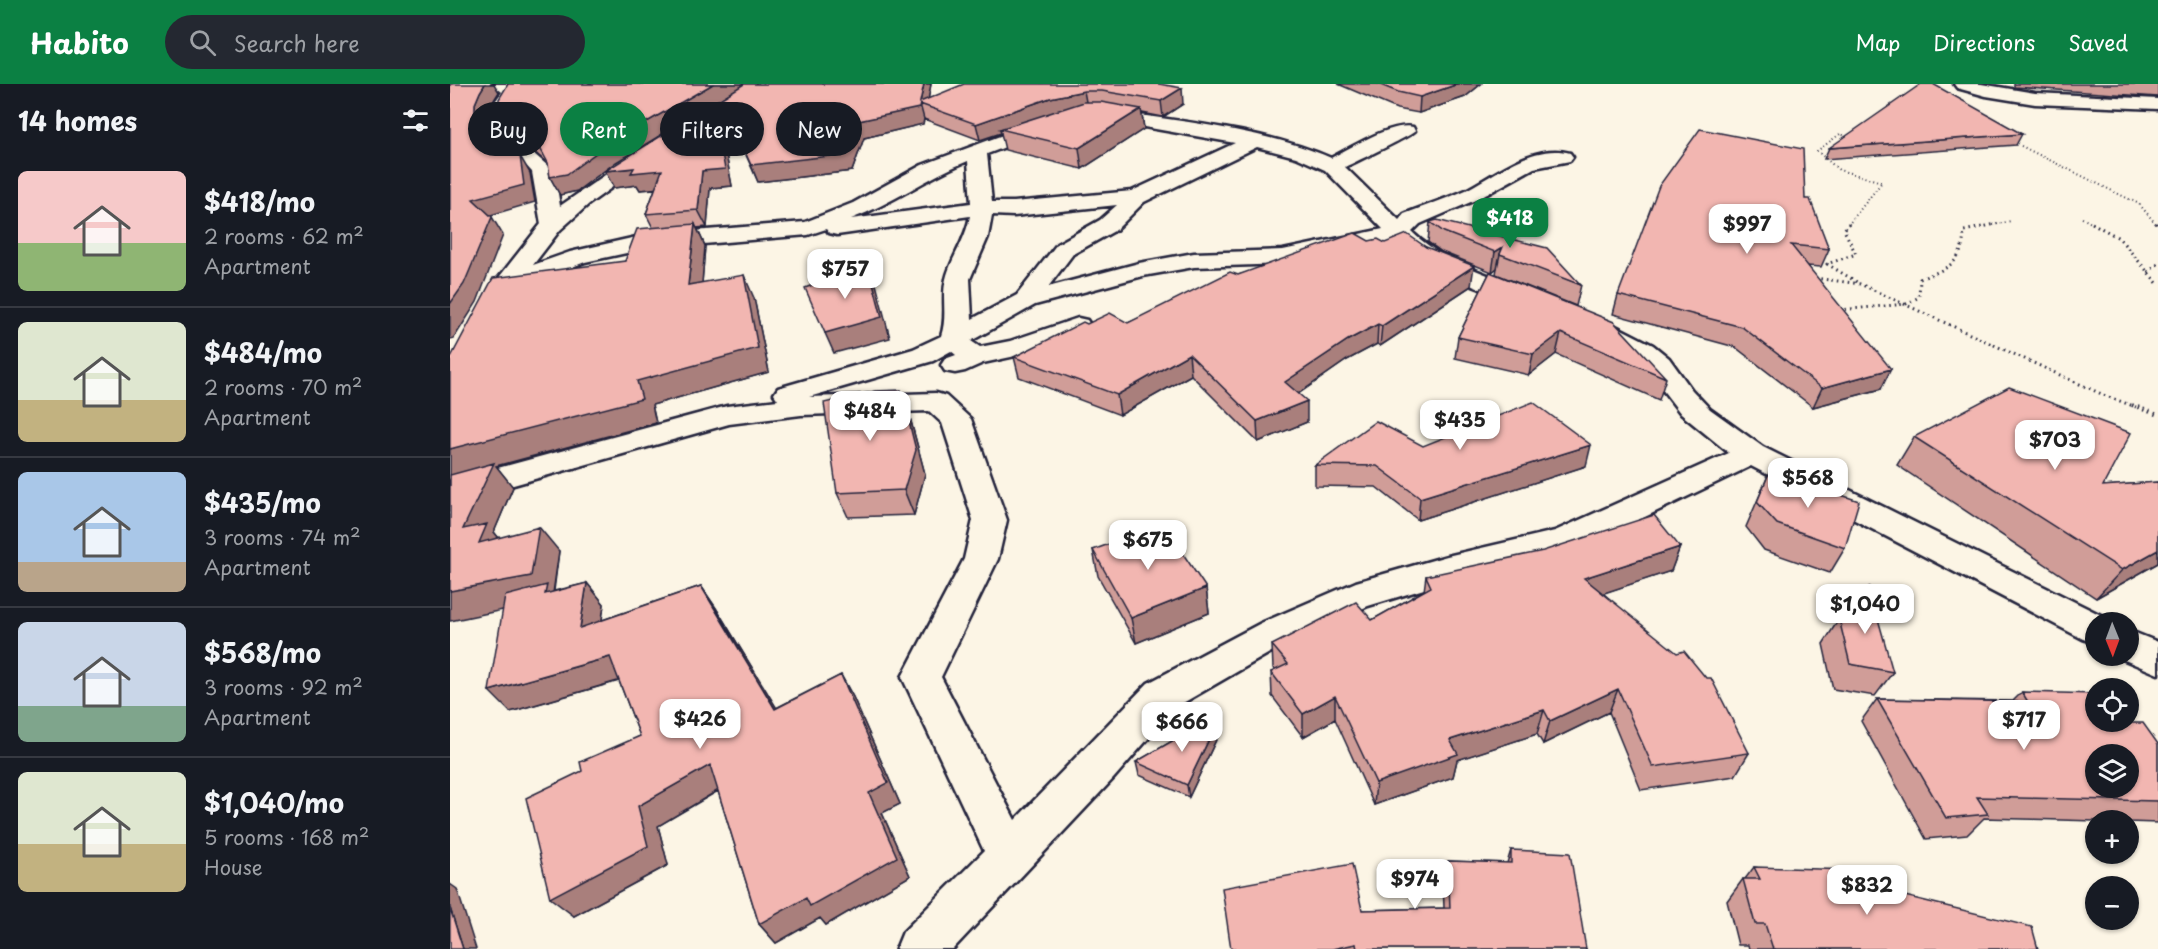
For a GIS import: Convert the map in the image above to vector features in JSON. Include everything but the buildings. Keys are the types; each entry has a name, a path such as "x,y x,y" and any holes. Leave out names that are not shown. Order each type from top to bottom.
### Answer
{"street":[{"path":"501,84 512,91 494,117 493,127 501,141 526,156 540,170 545,180 552,225"},
{"path":"1963,84 1990,93 2014,96 2158,104"},
{"path":"808,228 850,214 910,178 977,150 1071,117 1104,114 1256,141 1292,150 1332,166 1398,234 1433,258 1624,338 1643,350 1665,370 1683,398 1712,427 1752,454 2085,623"},
{"path":"1332,166 1381,140 1406,131"},
{"path":"660,146 581,199 552,225 501,290 578,257 645,242 740,231 852,228 982,208 1014,209 1136,197 1256,141"},
{"path":"953,340 959,322 957,279 977,237 982,208 977,150"},
{"path":"801,406 934,362 953,340 994,315 1026,300 1139,270 1194,260 1283,257 1398,234 1412,219 1473,194 1528,163 1563,157"},
{"path":"1026,300 1047,276 1065,249 1086,235 1108,225 1136,197"},
{"path":"994,315 990,300 1047,276"},
{"path":"450,492 727,415 779,397 934,362 1016,348 1078,326"},
{"path":"953,340 975,356"},
{"path":"727,415 801,406 936,402 956,419 990,520 981,559 921,677 1010,856"},
{"path":"920,949 1162,694 1274,633 1356,596 1447,569 1563,541 1752,454"},
{"path":"2139,650 2158,659"}],"path":[{"path":"1850,138 1840,134 1817,151 1839,170 1882,182 1844,230 1856,254 1827,264 1860,284 2106,396 2158,415"},
{"path":"2021,146 2139,204 2158,226"},
{"path":"2082,218 2119,238 2158,284"},
{"path":"1835,310 1906,304 1919,297 1920,279 1952,267 1965,248 1964,231 2011,220"},
{"path":"2148,272 2158,264"},
{"path":"1806,277 1860,284"}]}
